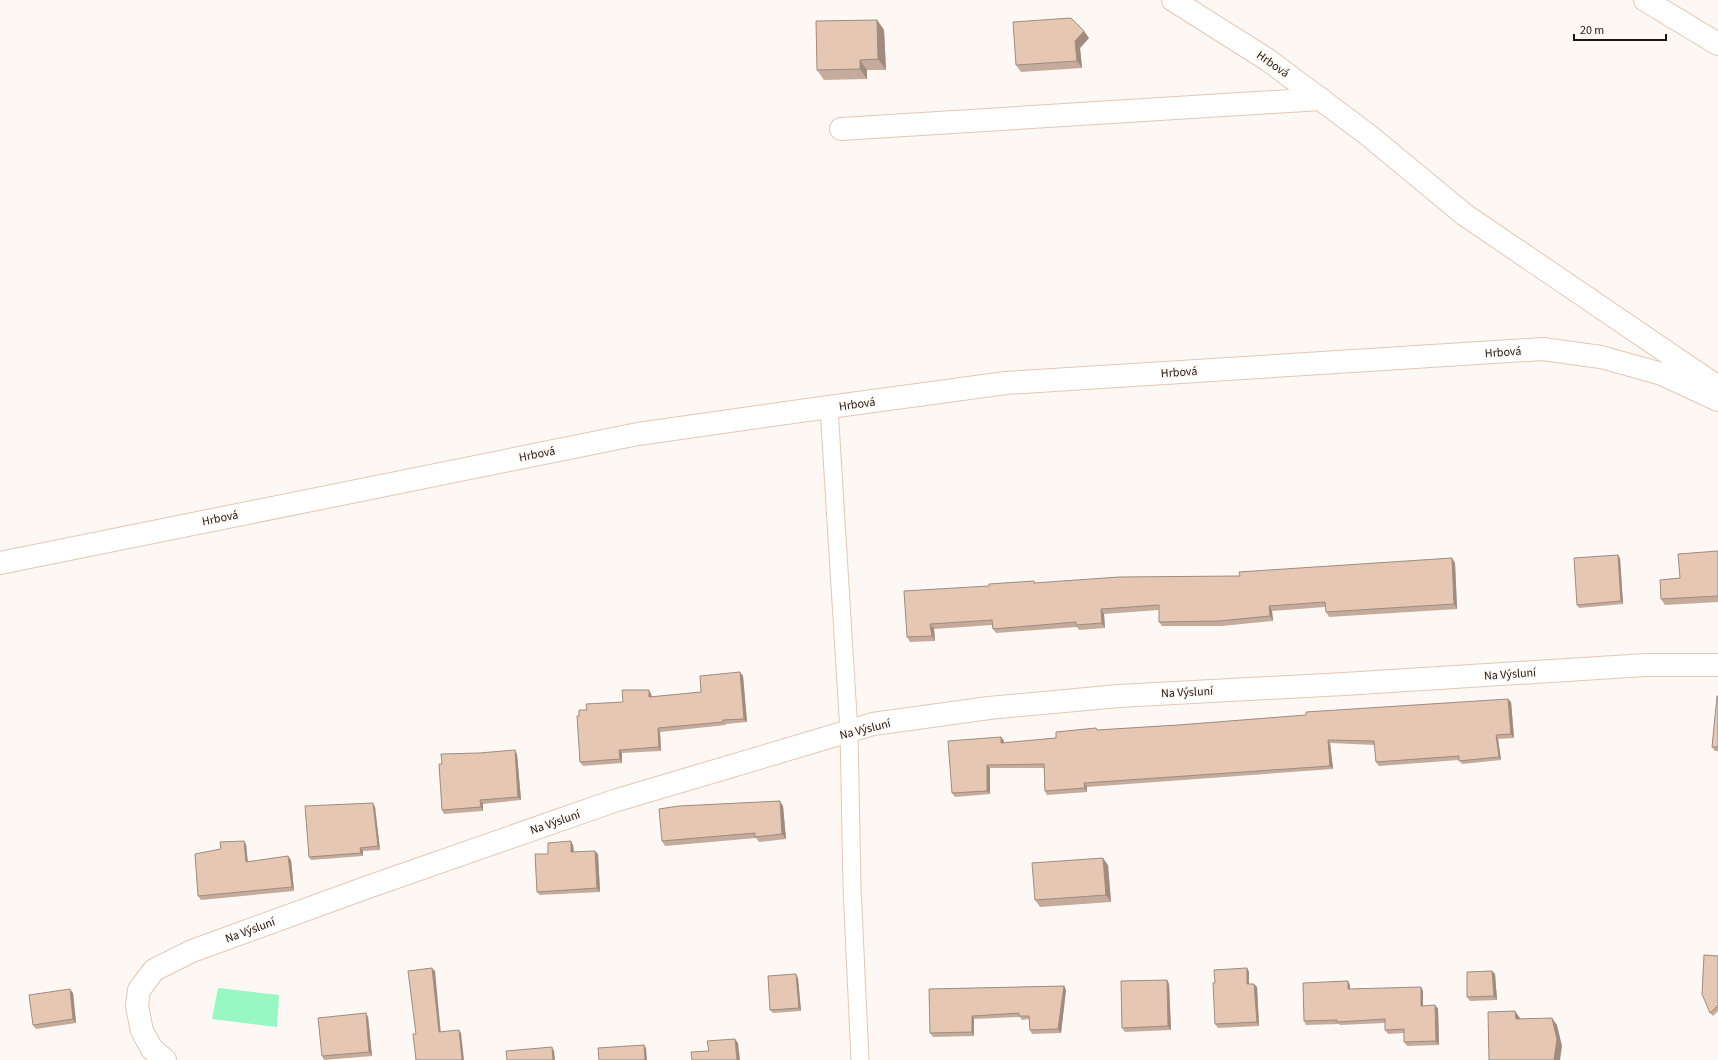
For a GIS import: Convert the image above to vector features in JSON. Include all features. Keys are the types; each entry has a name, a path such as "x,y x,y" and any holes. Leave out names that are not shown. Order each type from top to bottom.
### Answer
{"street":[{"name":"Hrbová","path":"1174,0 1268,60 1321,99 1367,134 1465,216 1718,386"},
{"path":"1645,0 1718,44"},
{"path":"841,129 1321,99"},
{"name":"Hrbová","path":"0,562 638,434 1006,383 1543,349 1601,357 1662,374 1718,400"},
{"name":"Na Výsluní","path":"165,1060 152,1049 142,1031 136,1006 139,990 154,970 192,951 368,887 614,802 873,724 989,708 1119,696 1344,684 1646,665 1718,665"}],"lane":[{"path":"829,407 849,732 852,887 860,1060"}],"green space":[{"path":"218,988 279,995 277,1027 212,1019"}],"building":[{"path":"1071,18 1084,31 1075,41 1077,61 1016,65 1013,22"},
{"path":"877,20 878,59 860,60 860,69 817,70 816,21"},
{"path":"1718,551 1718,596 1661,599 1660,580 1680,578 1678,554"},
{"path":"1618,555 1621,601 1577,605 1574,558"},
{"path":"1452,558 1454,604 1326,612 1325,602 1269,606 1270,616 1219,621 1159,622 1159,605 1101,609 1102,623 1076,625 1076,622 993,629 992,620 930,624 932,636 907,637 904,591 989,586 989,584 1034,581 1034,583 1119,577 1240,576 1239,572"},
{"path":"740,672 744,719 658,728 659,747 619,750 620,759 580,762 577,716 579,716 579,710 587,710 586,704 623,702 622,690 649,690 649,697 701,692 700,676"},
{"path":"1717,696 1718,747 1712,747"},
{"path":"1508,699 1511,734 1496,735 1499,757 1459,761 1459,756 1376,762 1374,741 1328,740 1330,766 1084,783 1085,788 1045,791 1044,764 987,765 987,791 952,793 948,741 1001,737 1001,743 1056,738 1056,732 1096,728 1097,730 1178,725 1306,715 1306,712"},
{"path":"515,750 518,797 480,800 481,807 442,810 439,764 442,764 441,754"},
{"path":"780,801 782,834 755,837 755,833 662,841 659,809 679,806"},
{"path":"373,803 378,846 360,848 361,853 309,857 305,806"},
{"path":"244,841 246,862 288,856 292,887 198,896 195,854 221,849 220,842"},
{"path":"571,841 571,852 595,851 597,888 537,892 535,854 548,854 548,843"},
{"path":"1103,858 1106,895 1035,900 1032,863"},
{"path":"1704,955 1718,956 1718,1005 1710,1013 1702,994"},
{"path":"432,968 439,1032 459,1030 462,1060 416,1060 413,1034 416,1034 408,971"},
{"path":"1247,968 1247,984 1254,984 1257,1022 1215,1024 1213,983 1215,983 1214,970"},
{"path":"1492,971 1494,996 1467,997 1467,972"},
{"path":"796,974 799,1008 770,1010 768,976"},
{"path":"1167,980 1168,1026 1122,1028 1121,981"},
{"path":"1348,981 1348,989 1421,987 1421,1006 1435,1005 1436,1041 1404,1042 1404,1029 1385,1030 1385,1019 1337,1022 1337,1020 1304,1021 1303,983"},
{"path":"1064,986 1058,1029 1030,1030 1029,1016 1019,1016 1019,1013 972,1016 972,1032 930,1033 929,989"},
{"path":"70,989 73,1019 33,1025 29,995"},
{"path":"1515,1011 1516,1019 1552,1018 1557,1039 1554,1060 1489,1060 1488,1012"},
{"path":"366,1013 369,1052 322,1056 318,1018"},
{"path":"735,1039 737,1060 692,1060 691,1052 709,1051 707,1041"},
{"path":"644,1045 645,1060 599,1060 598,1048"},
{"path":"552,1047 553,1060 507,1060 506,1051"}]}
